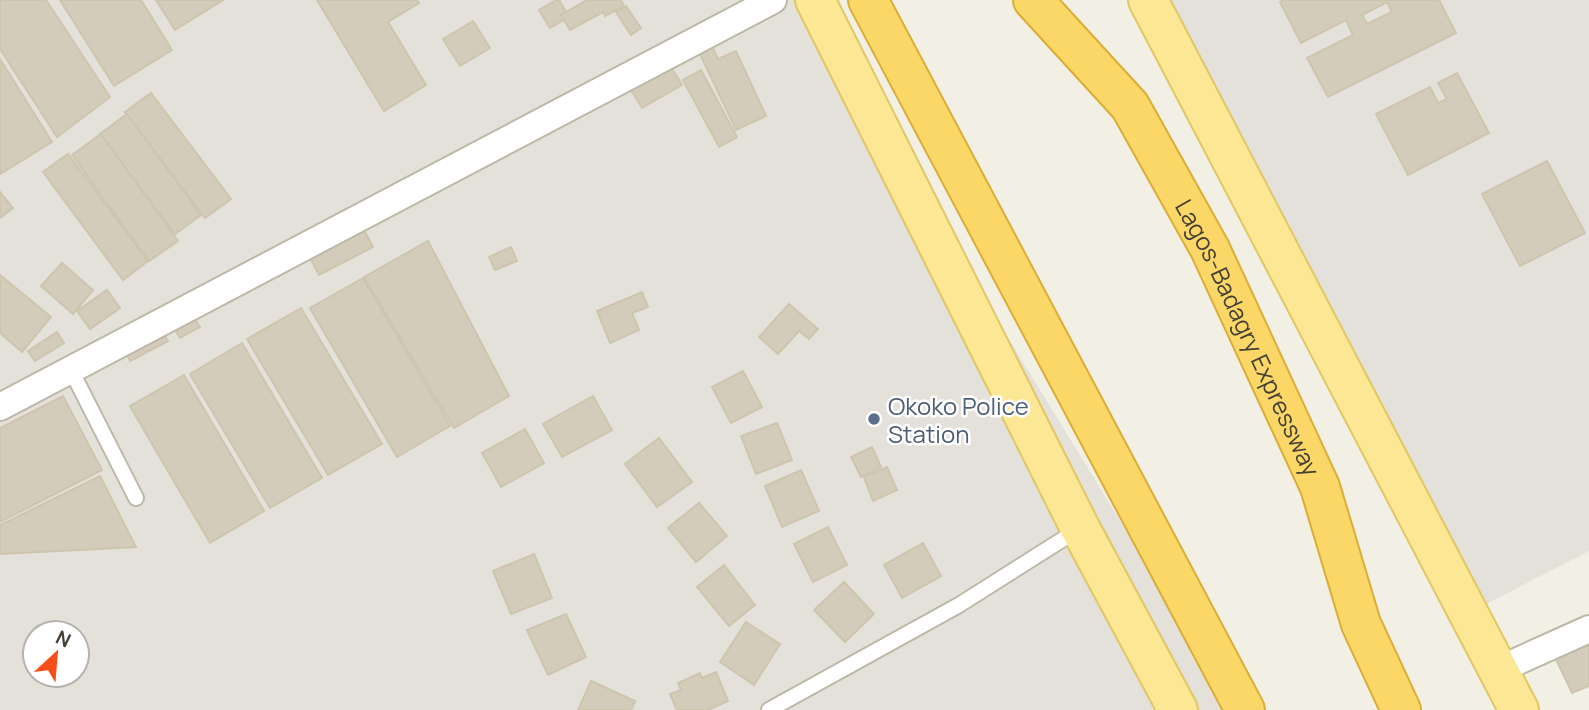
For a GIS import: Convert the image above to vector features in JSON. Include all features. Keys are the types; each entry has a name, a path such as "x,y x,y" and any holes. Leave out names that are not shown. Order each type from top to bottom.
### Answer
{"highway":[{"path":"868,0 1245,710"},
{"name":"Lagos-Badagry Expressway","path":"1033,0 1130,106 1210,249 1320,487 1361,624 1401,710"}],"main road":[{"path":"815,0 1080,528 1178,710"},
{"path":"1148,0 1519,710"}],"street":[{"path":"0,407 773,0"},
{"path":"1498,670 1589,629"}],"lane":[{"path":"71,370 136,498"},
{"path":"769,710 959,605 1080,528"}],"shaded area":[{"path":"0,0 806,0 906,171 1236,710 0,710"},
{"path":"1162,0 1589,0 1589,551 1461,617"}],"building":[{"path":"0,0 46,0 110,97 57,137 0,49"},
{"path":"60,0 141,0 172,50 114,86"},
{"path":"156,0 223,0 175,30"},
{"path":"317,0 417,0 419,3 388,22 426,85 384,111"},
{"path":"559,0 569,17 550,28 539,10"},
{"path":"587,0 621,0 624,6 605,16 603,12 570,30 561,15"},
{"path":"1439,0 1456,33 1328,97 1307,58 1353,35 1346,20 1301,43 1280,2","holes":["1387,2 1392,12 1367,24 1362,15"]},
{"path":"626,6 641,28 631,35 616,12"},
{"path":"473,21 490,48 460,66 443,39"},
{"path":"712,46 718,59 736,51 766,116 736,130 699,52"},
{"path":"0,59 52,142 0,174"},
{"path":"667,60 682,85 642,108 627,83"},
{"path":"701,70 737,137 719,147 683,80"},
{"path":"1457,73 1489,133 1408,175 1376,114 1430,87 1438,103 1447,99 1438,83"},
{"path":"151,93 231,199 205,218 125,112"},
{"path":"127,114 201,215 175,234 100,134"},
{"path":"101,134 178,241 149,261 72,155"},
{"path":"68,154 148,261 123,280 43,172"},
{"path":"1547,161 1585,233 1520,266 1482,194"},
{"path":"0,192 13,208 0,218"},
{"path":"362,226 373,247 319,275 308,254"},
{"path":"428,241 509,396 454,428 364,277"},
{"path":"511,247 517,261 495,270 489,257"},
{"path":"62,263 93,290 73,314 41,286"},
{"path":"0,275 51,317 22,352 0,333"},
{"path":"363,278 450,426 397,457 310,308"},
{"path":"107,290 120,308 90,329 77,311"},
{"path":"642,292 648,307 632,313 639,330 610,343 597,311"},
{"path":"789,304 818,329 809,339 799,331 778,354 759,337"},
{"path":"301,308 382,444 328,475 247,339"},
{"path":"192,315 200,327 180,338 173,326"},
{"path":"161,329 168,341 130,361 124,348"},
{"path":"57,332 64,343 35,361 28,351"},
{"path":"242,343 322,478 270,508 190,374"},
{"path":"743,371 762,407 731,423 712,387"},
{"path":"184,375 264,511 210,543 130,406"},
{"path":"63,396 102,470 0,522 0,428"},
{"path":"593,396 612,430 562,457 543,424"},
{"path":"777,423 792,460 756,474 741,436"},
{"path":"525,429 544,463 501,487 482,453"},
{"path":"659,438 692,482 657,507 625,464"},
{"path":"872,447 881,467 861,477 851,457"},
{"path":"887,467 897,490 873,501 864,477"},
{"path":"801,470 819,511 782,527 765,486"},
{"path":"100,476 136,547 0,554 0,525"},
{"path":"699,503 727,536 696,562 668,528"},
{"path":"828,527 847,565 813,582 794,544"},
{"path":"923,543 941,576 902,598 884,565"},
{"path":"534,554 552,598 511,614 493,571"},
{"path":"724,565 755,605 729,626 697,587"},
{"path":"844,582 874,614 845,642 814,610"},
{"path":"566,614 586,657 548,675 527,630"},
{"path":"746,622 780,644 754,685 720,662"},
{"path":"1589,636 1589,686 1572,693 1553,653"},
{"path":"716,672 728,701 708,710 677,710 670,694 681,690 678,683 700,673 702,678"},
{"path":"591,681 635,701 631,710 578,710"}],"place":[{"name":"Okoko Police Station","path":"874,419"}]}
